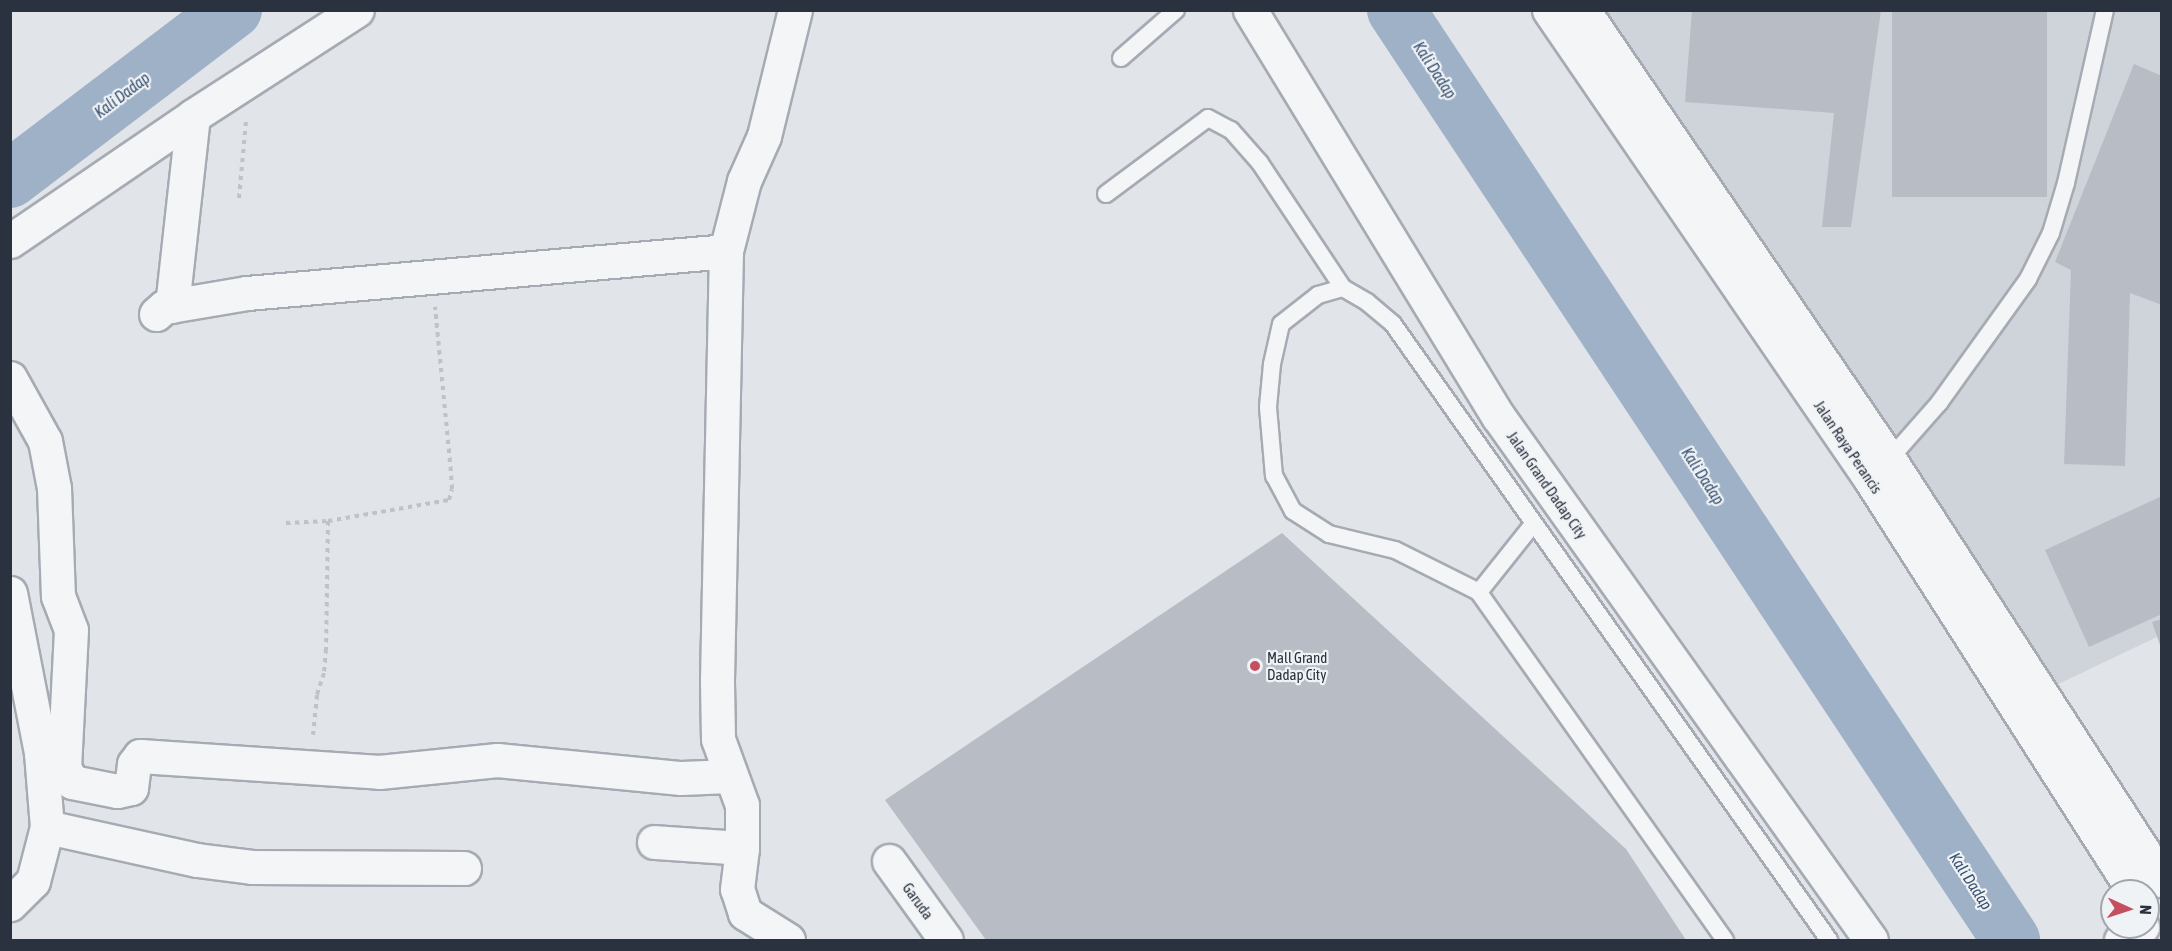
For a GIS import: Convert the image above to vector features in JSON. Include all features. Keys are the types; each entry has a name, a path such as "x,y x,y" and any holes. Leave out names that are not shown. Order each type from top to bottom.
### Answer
{"street":[{"path":"10,240 250,78 357,10"},
{"path":"788,940 745,913 737,889 742,848 742,805 718,739 717,699 726,251 744,181 764,136 795,10"},
{"name":"Jalan Grand Dadap City","path":"1250,10 1498,416 1871,940"},
{"name":"Jalan Raya Perancis","path":"1549,10 1880,470 2162,880"},
{"name":"Jalan Raya Perancis","path":"1583,10 1880,470 2127,879"},
{"path":"193,116 164,310 247,293 432,279 726,251"},
{"path":"10,378 45,441 54,488 58,596 71,630 64,768 72,782 117,791 130,788 134,764 140,756 379,772 497,760 681,778 730,776"},
{"path":"10,593 41,753 47,827 33,881 10,904"},
{"path":"47,827 197,860 252,867 464,868"},
{"path":"654,842 742,848"},
{"name":"Garuda","path":"889,861 946,940"}],"lane":[{"path":"1121,57 1176,10"},
{"path":"1880,470 1940,403 2028,279 2051,233 2066,183 2105,10"},
{"path":"1106,194 1208,118 1231,130 1260,164 1343,288 1366,302 1393,324 1829,940"},
{"path":"1343,288 1318,295 1281,324 1272,364 1268,407 1274,476 1293,511 1329,534 1395,550 1479,592 1725,940"},
{"path":"1479,592 1533,524"}],"path":[{"path":"239,198 250,78"},
{"path":"286,523 328,521 449,500 452,489 450,462 432,279"},
{"path":"311,766 317,695 324,673 326,649 328,521"}],"shaded area":[{"path":"1603,11 2161,11 2161,635 2050,688"}],"building":[{"path":"1692,10 1881,10 1851,227 1822,227 1834,113 1685,102"},
{"path":"1892,10 2047,10 2047,197 1892,197"},
{"path":"2134,64 2162,76 2162,305 2130,293 2125,466 2064,464 2071,270 2055,262"},
{"path":"2162,496 2162,614 2089,647 2045,550"},
{"name":"Mall Grand Dadap City","path":"1282,533 1626,849 1686,940 986,940 885,800"},
{"path":"2162,619 2162,648 2161,648 2152,622"}],"waterway":[{"name":"Kali Dadap","path":"10,179 233,10"},
{"name":"Kali Dadap","path":"1396,10 2011,940"}],"place":[{"name":"Mall Grand Dadap City","path":"1255,666"}]}
